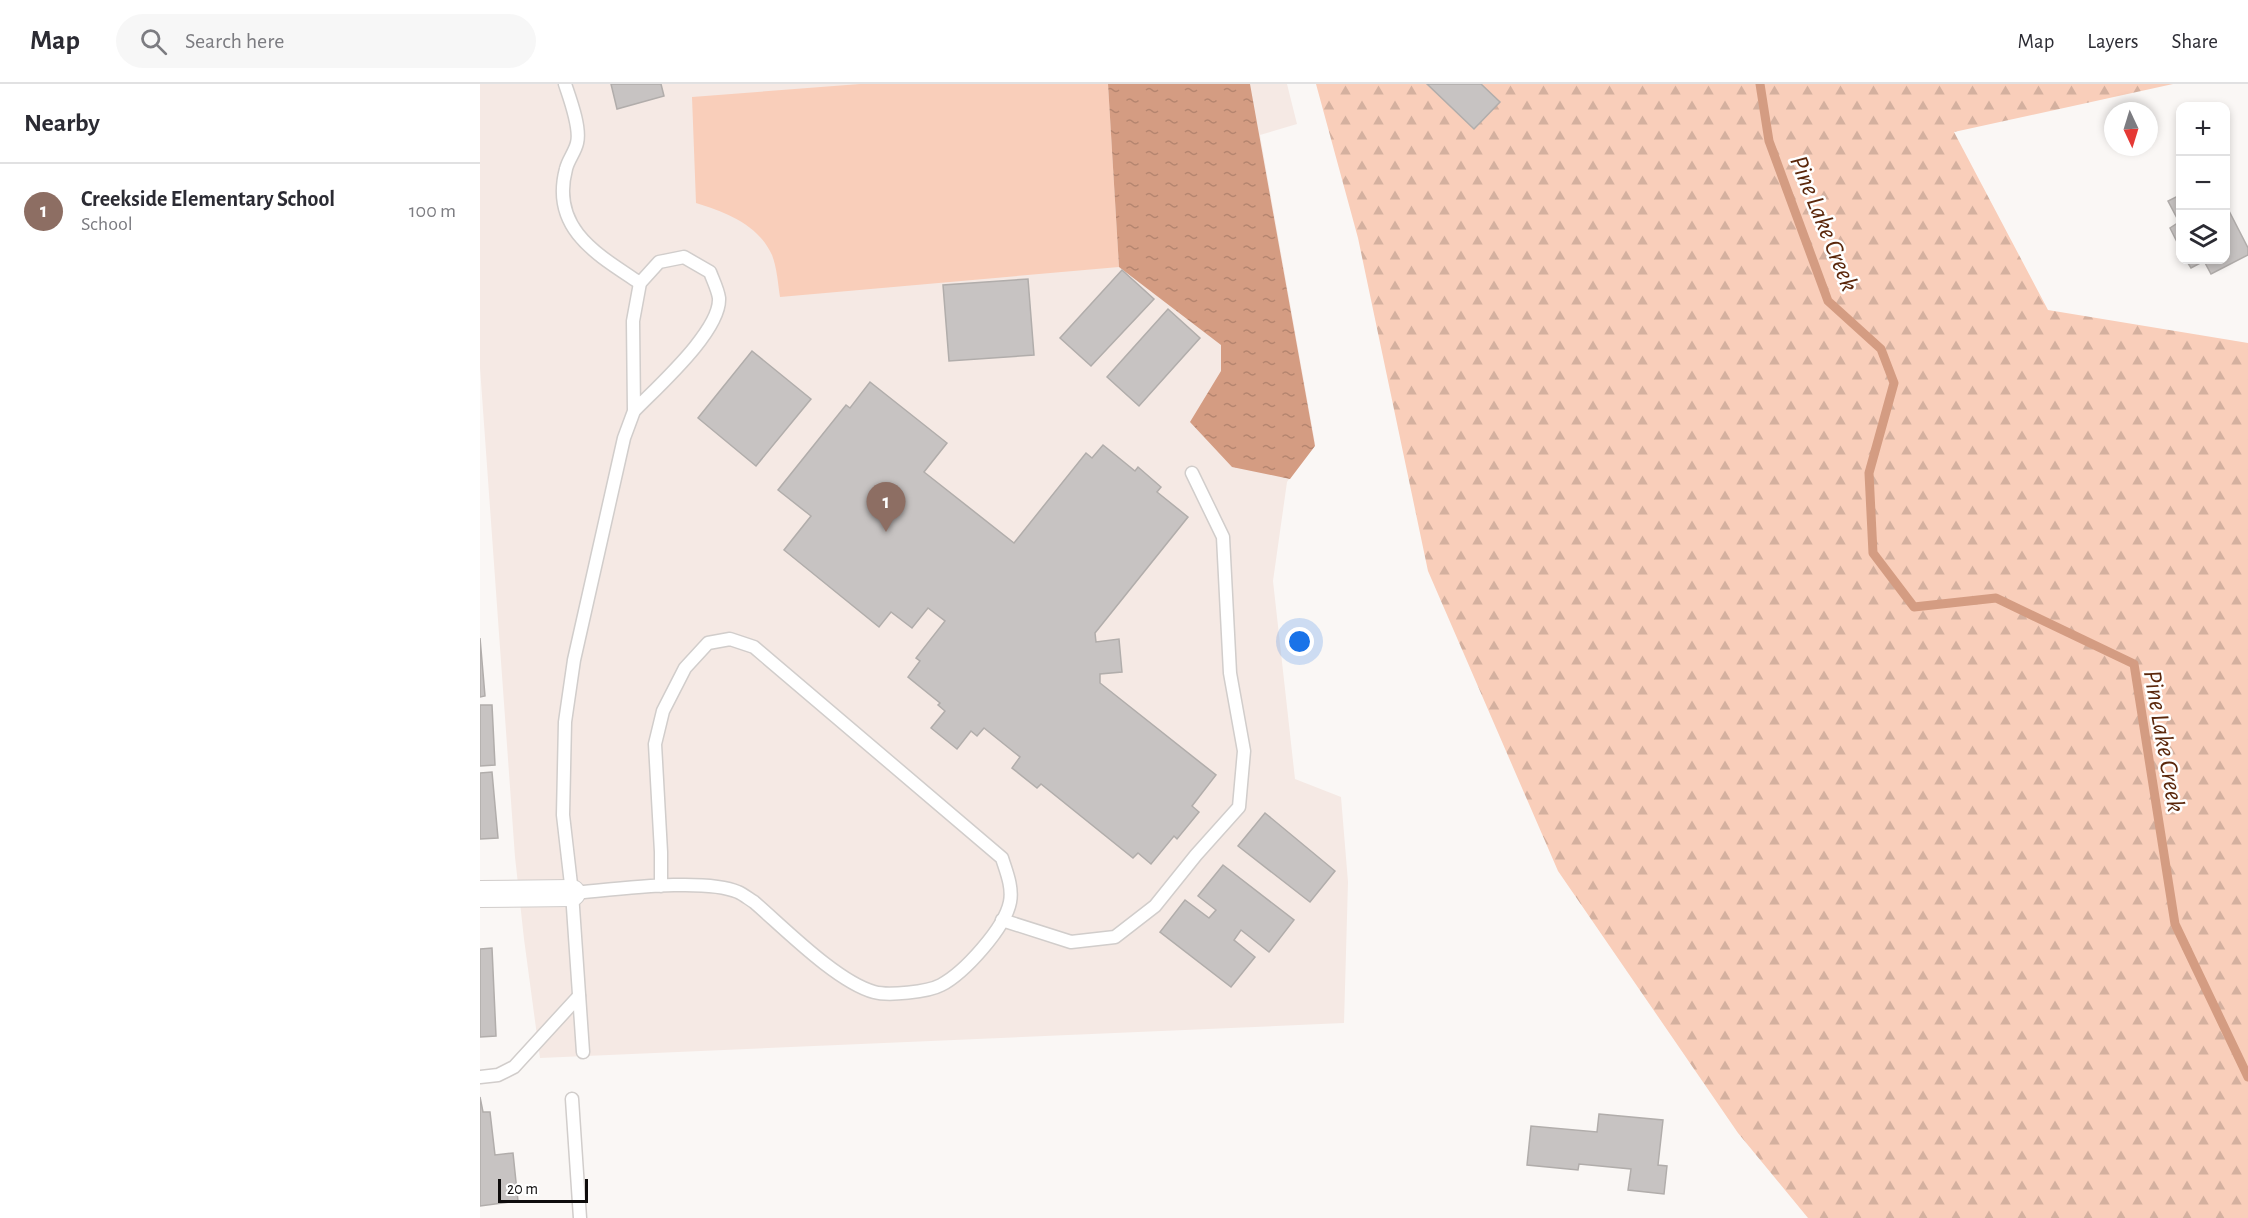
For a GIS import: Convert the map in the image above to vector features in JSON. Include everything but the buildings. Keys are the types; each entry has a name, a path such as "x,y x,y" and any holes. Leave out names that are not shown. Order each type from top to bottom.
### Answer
{"street":[{"path":"480,894 572,893"}],"lane":[{"path":"565,84 574,110 578,141 566,168 562,196 571,224 593,251 640,283"},
{"path":"583,1052 572,893 563,815 565,722 574,660 624,438 634,411 633,321 640,283 659,262 684,257 710,272 719,298 714,320 693,350 634,411"},
{"path":"1002,920 1071,942 1115,937 1155,906 1239,807 1244,751 1230,673 1222,537 1192,473"},
{"path":"572,893 661,886 709,886 737,892 754,902 847,980 874,992 900,994 940,986 967,965 996,932 1010,903 1010,887 1002,858 754,646 730,639 708,643 685,668 663,711 655,744 661,886"},
{"path":"480,1077 498,1075 514,1067 579,996"},
{"path":"572,1099 580,1218"}],"shaded area":[{"path":"480,84 1287,84 1297,124 1260,135 1315,443 1287,482 1273,581 1295,779 1341,797 1348,882 1344,1023 540,1058 515,857 480,368"}],"green space":[{"path":"860,84 1108,84 1119,267 780,297 772,255 758,235 729,215 696,203 692,97"},
{"path":"1316,84 2173,84 1954,132 2048,310 2248,343 2248,1218 1808,1218 1738,1133 1558,871 1428,571 1358,238"}],"water":[{"path":"1108,84 1250,84 1315,446 1290,479 1232,467 1190,422 1221,371 1221,345 1119,267"}],"waterway":[{"name":"Pine Lake Creek","path":"1760,84 1769,141 1828,301 1881,349 1894,383 1869,473 1873,553 1914,607 1996,598 2134,664 2175,924 2248,1077"}],"place":[{"name":"Creekside Elementary School","path":"886,532"}]}
